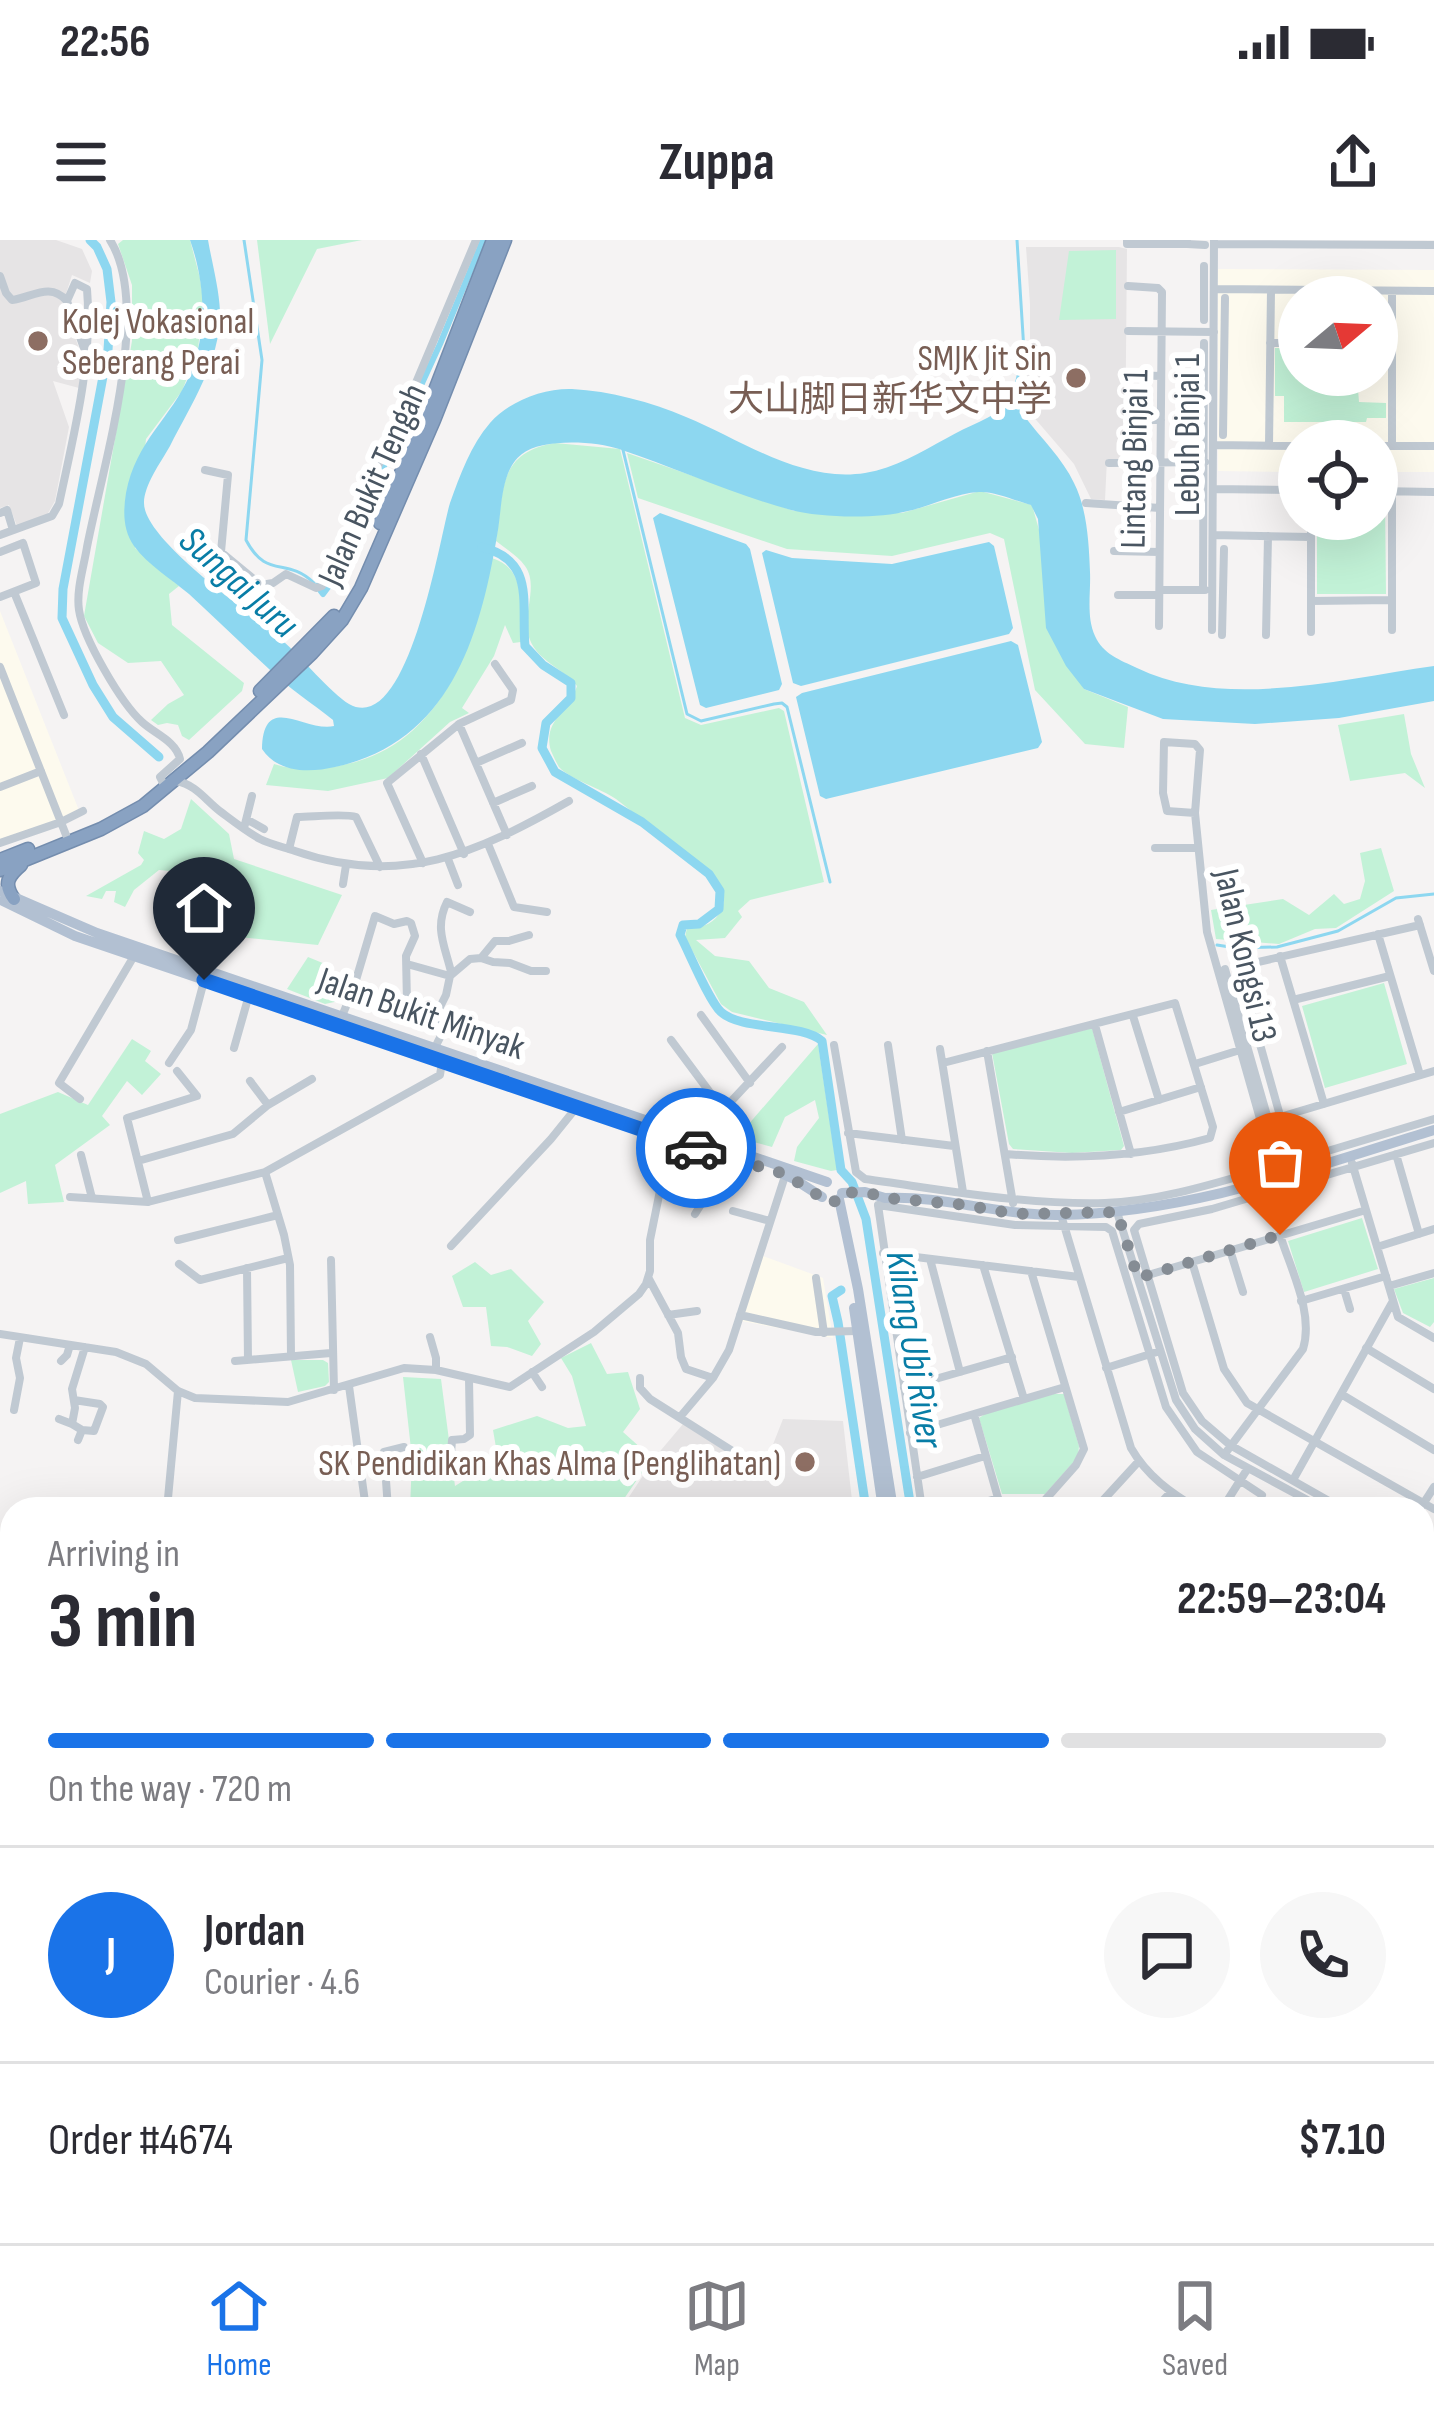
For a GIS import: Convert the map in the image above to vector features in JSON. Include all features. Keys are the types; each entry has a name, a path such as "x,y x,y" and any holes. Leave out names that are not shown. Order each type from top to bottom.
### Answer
{"highway":[{"name":"Jalan Bukit Tengah","path":"309,650 345,601 416,412 493,240"},
{"name":"Jalan Bukit Tengah","path":"0,870 109,826 143,806 342,620 361,588 434,420 505,240"},
{"name":"Jalan Bukit Tengah","path":"0,860 63,829 125,810 169,782 191,767 274,683"},
{"path":"6,900 10,874 31,856"}],"main road":[{"name":"Jalan Bukit Minyak","path":"6,900 75,936 204,980 342,1016 829,1182 821,1188 837,1194"},
{"name":"Jalan Bukit Minyak","path":"6,900 442,1062 837,1194"},
{"path":"837,1194 965,1199 1062,1221 1117,1212 1176,1210 1284,1175 1352,1161 1369,1144 1434,1131"},
{"path":"837,1194 840,1333 880,1497"},
{"path":"837,1194 858,1289 891,1497"}],"street":[{"path":"110,240 124,273 128,326 78,607 104,671 121,697 143,723 178,750 180,759 160,777 193,785 219,811 265,829"},
{"path":"205,470 228,475 221,552 261,585 286,574 318,587 324,583 416,412 476,240"},
{"path":"1127,240 1127,244 1433,245"},
{"name":"Lebuh Binjai 1","path":"1211,243 1212,313"},
{"name":"Lebuh Binjai 1","path":"1204,266 1214,332 1218,417 1208,462 1218,564 1217,632 1208,590 1204,343"},
{"path":"0,276 12,300 48,290 62,295 86,354"},
{"path":"0,535 57,512 85,377 86,289 75,283 67,302"},
{"name":"Lintang Binjai 1","path":"1128,286 1159,287 1162,292 1159,626"},
{"path":"1214,290 1278,290"},
{"path":"1268,446 1271,290"},
{"path":"1398,290 1434,291"},
{"path":"1223,435 1212,313 1225,298"},
{"path":"1128,331 1214,332"},
{"path":"1270,343 1278,343"},
{"path":"1127,375 1161,376"},
{"path":"1127,420 1160,420"},
{"path":"1213,445 1278,446"},
{"path":"1398,446 1434,446"},
{"path":"1109,463 1208,462"},
{"path":"1213,489 1278,490"},
{"path":"1398,492 1434,492"},
{"path":"1087,503 1160,508"},
{"path":"0,513 7,510 13,530"},
{"path":"1213,535 1278,536"},
{"path":"1266,635 1268,536"},
{"path":"1311,540 1311,632"},
{"path":"1392,540 1392,629"},
{"path":"0,552 23,543 37,583 0,597"},
{"name":"Lebuh Binjai 1","path":"1208,590 1224,549"},
{"path":"1114,551 1160,552"},
{"path":"1118,595 1208,590"},
{"path":"14,592 64,715"},
{"path":"1311,601 1392,600"},
{"path":"423,863 387,783 459,724 511,700 513,690 495,664"},
{"path":"0,667 63,829"},
{"path":"459,724 507,835"},
{"name":"Jalan Kongsi 13","path":"1013,1207 1109,1203 1268,1168 1271,1161 1244,1049 1204,916 1195,813 1200,750 1195,744 1164,742 1167,811 1195,813"},
{"path":"476,763 522,743"},
{"path":"422,754 464,854"},
{"path":"191,767 193,785"},
{"path":"0,788 41,771"},
{"path":"493,803 532,786"},
{"path":"246,824 252,796"},
{"path":"246,824 261,839 320,860 380,867 464,854 569,801"},
{"path":"0,843 63,829 82,811"},
{"path":"289,849 297,817 346,814 356,817 380,867"},
{"path":"488,844 514,907 548,912"},
{"path":"1155,848 1197,848"},
{"path":"448,859 458,885"},
{"path":"343,884 346,865"},
{"path":"442,1032 438,1011 450,974 440,935 441,914 447,902 470,912"},
{"path":"342,1016 375,916 394,924 411,923 415,936 406,956 407,1003 353,990"},
{"path":"1221,970 1419,922 1434,971"},
{"path":"1378,934 1420,1076"},
{"path":"482,958 495,941 529,935"},
{"path":"80,1099 59,1083 134,956"},
{"path":"1280,956 1324,1104"},
{"path":"407,964 450,974 470,959 482,958 546,971"},
{"path":"1238,966 1290,1151 1301,1160 1369,1144 1434,1119"},
{"path":"1293,1000 1390,976"},
{"path":"169,1063 191,1030 204,980"},
{"path":"234,1048 244,988"},
{"path":"943,1063 1171,1003 1177,1006 1213,1127 1210,1138 1106,1158 1005,1154"},
{"path":"701,1015 750,1083"},
{"path":"1133,1016 1159,1100"},
{"path":"435,1048 442,1032 466,1024"},
{"path":"1095,1025 1132,1154"},
{"path":"671,1040 723,1109"},
{"path":"834,1045 856,1172 865,1179 965,1199 940,1049"},
{"path":"888,1046 902,1139"},
{"path":"714,1143 723,1109 782,1048"},
{"path":"1195,1064 1244,1049 1284,1175"},
{"path":"987,1051 1013,1207"},
{"path":"70,1197 148,1202 265,1172 440,1075 442,1062"},
{"path":"148,1202 127,1118 197,1096 177,1071"},
{"path":"1269,1121 1434,1071"},
{"path":"138,1161 233,1135 268,1105 312,1079"},
{"path":"250,1081 268,1105"},
{"path":"1119,1112 1201,1087"},
{"path":"451,1246 576,1108"},
{"path":"848,1133 955,1146"},
{"path":"670,1141 650,1240 649,1278 678,1333 686,1369 713,1378"},
{"path":"1302,1497 1224,1455 1195,1429 1176,1400 1160,1351 1134,1230 1138,1224 1161,1220 1176,1210 1434,1143"},
{"path":"1396,1154 1419,1234"},
{"path":"81,1155 92,1198"},
{"path":"694,1214 714,1186 726,1156"},
{"path":"1352,1161 1398,1316 1434,1338"},
{"path":"265,1172 288,1258 292,1355"},
{"path":"680,1418 729,1350 785,1174"},
{"path":"920,1497 884,1253 870,1194 1016,1225 1062,1221 1112,1231 1125,1257 1143,1276 1183,1393 1202,1421 1230,1445 1322,1497"},
{"path":"1143,1276 1366,1210"},
{"path":"733,1211 770,1221"},
{"path":"1117,1212 1166,1407 1197,1453 1262,1495"},
{"path":"178,1240 278,1215"},
{"path":"1062,1221 1126,1434 1138,1460 1177,1497"},
{"path":"1377,1246 1434,1229"},
{"path":"1224,1455 1303,1349 1306,1320 1280,1235"},
{"path":"1230,1250 1243,1292"},
{"path":"884,1253 1078,1276"},
{"path":"179,1264 200,1280 288,1258"},
{"path":"930,1259 960,1372"},
{"path":"331,1260 334,1390"},
{"path":"1192,1262 1224,1369 1247,1403 1407,1497"},
{"path":"983,1265 1024,1399"},
{"path":"247,1268 248,1360"},
{"path":"1031,1271 1084,1449 1047,1497"},
{"path":"1301,1301 1343,1288 1434,1273"},
{"path":"0,1334 116,1352 146,1364 178,1391 195,1398 288,1402 404,1368 436,1370 510,1388 594,1333 639,1294 649,1278"},
{"path":"816,1278 840,1333"},
{"path":"1343,1288 1349,1309"},
{"path":"1293,1480 1393,1301"},
{"path":"668,1315 697,1311"},
{"path":"740,1316 840,1333"},
{"path":"430,1337 436,1370"},
{"path":"14,1410 20,1338"},
{"path":"61,1361 70,1345"},
{"path":"72,1424 72,1389 86,1347"},
{"path":"1366,1348 1434,1388"},
{"path":"1106,1368 1160,1351"},
{"path":"236,1361 331,1353"},
{"path":"904,1388 1012,1357"},
{"path":"1423,1382 1434,1369"},
{"path":"532,1372 542,1387"},
{"path":"451,1454 452,1440 470,1435 469,1378"},
{"path":"640,1378 640,1388 650,1399 756,1466"},
{"path":"349,1386 363,1497"},
{"path":"910,1433 1065,1387"},
{"path":"168,1497 178,1391"},
{"path":"1341,1394 1434,1450"},
{"path":"58,1419 72,1424 80,1435 94,1431 103,1407 74,1400"},
{"path":"974,1414 998,1497"},
{"path":"387,1497 386,1450 404,1447"},
{"path":"917,1477 986,1456"},
{"path":"1106,1497 1138,1460"},
{"path":"359,1467 386,1465"},
{"path":"1230,1497 1248,1468"},
{"path":"1166,1497 1170,1493"}],"shaded area":[{"path":"0,240 56,240 82,249 92,271 90,283 72,275 63,303 82,357 79,388 53,381 69,427 55,501 47,515 17,526 9,505 0,508"},
{"name":"SMJK Jit Sin 大山脚日新华文中学","path":"1026,247 1127,249 1125,459 1107,459 1105,500 1091,499 1074,464 1025,407 1022,396 1030,361"},
{"path":"1218,269 1434,270 1434,472 1398,472 1398,420 1278,420 1278,472 1218,471"},
{"path":"0,611 80,813 0,843"},
{"path":"763,1256 823,1278 833,1338 741,1321"},
{"path":"783,1419 843,1421 852,1497 629,1497 683,1424 757,1471"}],"green space":[{"path":"123,240 190,240 203,299 198,350 182,391 146,439 135,548 179,586 169,594 172,625 244,683 242,691 189,740 178,725 158,725 151,720 184,695 161,661 128,663 98,643 84,616 132,341 132,285 118,244"},
{"path":"257,240 362,240 317,249 270,344"},
{"path":"1116,250 1116,319 1059,320 1069,251"},
{"path":"1275,348 1278,348 1278,396"},
{"path":"1284,396 1359,396 1359,402 1386,403 1386,418 1284,420"},
{"path":"555,443 620,449 685,718 701,725 779,708 784,711 824,882 750,900 738,911 742,917 725,938 696,940 715,956 749,961 769,988 804,1002 827,1035 732,1012 721,1004 685,937 687,928 709,923 719,914 724,903 719,883 616,799 564,772 551,751 553,724 577,686 530,640 529,574 496,541 506,477 513,465 536,448"},
{"path":"627,453 794,511 902,513 980,491 1032,505 1084,689 1128,707 1124,748 1085,744 1035,690 1004,539 990,533 892,556 787,549 638,498"},
{"path":"1317,540 1385,540 1386,594 1317,594"},
{"path":"492,558 504,564 517,581 521,642 513,643 505,625 494,656 462,708 469,713 450,722 388,778 328,791 266,785 274,764 319,769 380,753 430,712 464,655"},
{"path":"1404,714 1411,754 1425,788 1405,773 1350,781 1338,725"},
{"path":"191,799 229,834 234,859 342,895 318,945 209,934 211,915 183,905 192,873 159,870 134,890 125,907 114,902 116,891 106,891 102,899 86,896 141,865 144,860 138,853 144,831 164,839 181,829"},
{"path":"1381,848 1394,891 1336,928 1315,929 1279,944 1216,939 1211,910 1283,899 1309,915 1334,894 1344,904 1360,899 1365,881 1360,853"},
{"path":"308,957 330,966 333,988 344,989 339,1001 325,1004 287,989"},
{"path":"1384,983 1407,1064 1325,1088 1302,1006"},
{"path":"1092,1028 1124,1146 1072,1153 1013,1149 992,1053"},
{"path":"132,1039 151,1051 145,1061 161,1074 142,1095 127,1081 102,1116 110,1125 55,1165 64,1202 28,1204 26,1181 0,1193 0,1114 58,1092 88,1105"},
{"path":"818,1044 837,1170 831,1171 794,1161 797,1147 819,1118 815,1100 785,1117 772,1147 734,1134 747,1126"},
{"path":"1362,1218 1378,1269 1304,1292 1288,1241"},
{"path":"475,1262 491,1275 511,1269 544,1302 528,1321 541,1344 532,1356 491,1346 486,1307 463,1307 452,1276"},
{"path":"1434,1278 1430,1327 1403,1313 1394,1289"},
{"path":"591,1343 607,1374 628,1372 640,1409 623,1432 652,1458 625,1497 410,1497 412,1458 403,1377 441,1379 455,1486 498,1459 493,1430 537,1416 568,1428 586,1426 572,1376 561,1358"},
{"path":"291,1360 323,1360 328,1363 329,1382 298,1392"},
{"path":"1064,1394 1078,1457 1045,1494 1002,1494 979,1418"}],"water":[{"path":"190,240 208,240 219,329 203,381 147,489 144,503 149,519 180,557 283,641 349,704 370,706 389,691 405,664 450,503 483,432 517,402 561,389 616,395 659,407 795,466 841,474 865,473 897,463 1010,403 1020,406 1064,465 1078,493 1088,538 1092,628 1098,642 1113,656 1171,681 1245,689 1434,666 1434,701 1339,718 1255,724 1163,719 1084,689 1066,666 1046,628 1038,519 1031,505 979,492 896,514 818,515 769,504 609,446 555,443 522,454 510,469 482,607 454,678 434,708 407,734 375,754 325,769 285,767 262,749 270,722 288,718 323,727 334,726 333,720 284,683 146,559 126,527 131,475 182,390 200,341 201,290"},
{"path":"660,513 750,549 782,684 779,690 706,708 700,705 653,518"},
{"path":"989,542 994,546 1013,628 1009,634 801,686 793,683 762,553 766,550 792,558 892,564"},
{"path":"1011,641 1018,645 1042,742 1038,748 826,799 820,796 796,697"}],"waterway":[{"path":"90,240 107,269 108,350 63,589 62,618 113,717 159,757"},
{"name":"Sungai Juru","path":"244,240 262,360 246,540 262,560 314,583"},
{"path":"317,586 323,594 329,586 483,240"},
{"path":"1014,393 1024,351 1017,240"},
{"path":"623,450 687,714 701,721 774,704 787,707 830,882"},
{"name":"Kilang Ubi River","path":"482,547 511,562 518,573 525,646 571,683 571,698 546,723 542,748 555,772 642,822 709,874 720,891 719,909 699,924 683,925 680,935 716,1006 743,1022 801,1032 822,1041 841,1170 852,1182 866,1219 909,1497"},
{"path":"1217,945 1277,947 1338,931 1396,898 1434,894"},
{"path":"841,1290 832,1296 864,1497"}],"way so far":[{"path":"696,1148 785,1174 830,1203 854,1191 1014,1214 1117,1212 1138,1278 1280,1235"}],"place":[{"name":"Kolej Vokasional Seberang Perai","path":"38,341"},
{"name":"SMJK Jit Sin 大山脚日新华文中学","path":"1076,378"},
{"name":"SK Pendidikan Khas Alma (Penglihatan)","path":"805,1462"}],"route":[{"path":"204,980 696,1148"}]}
